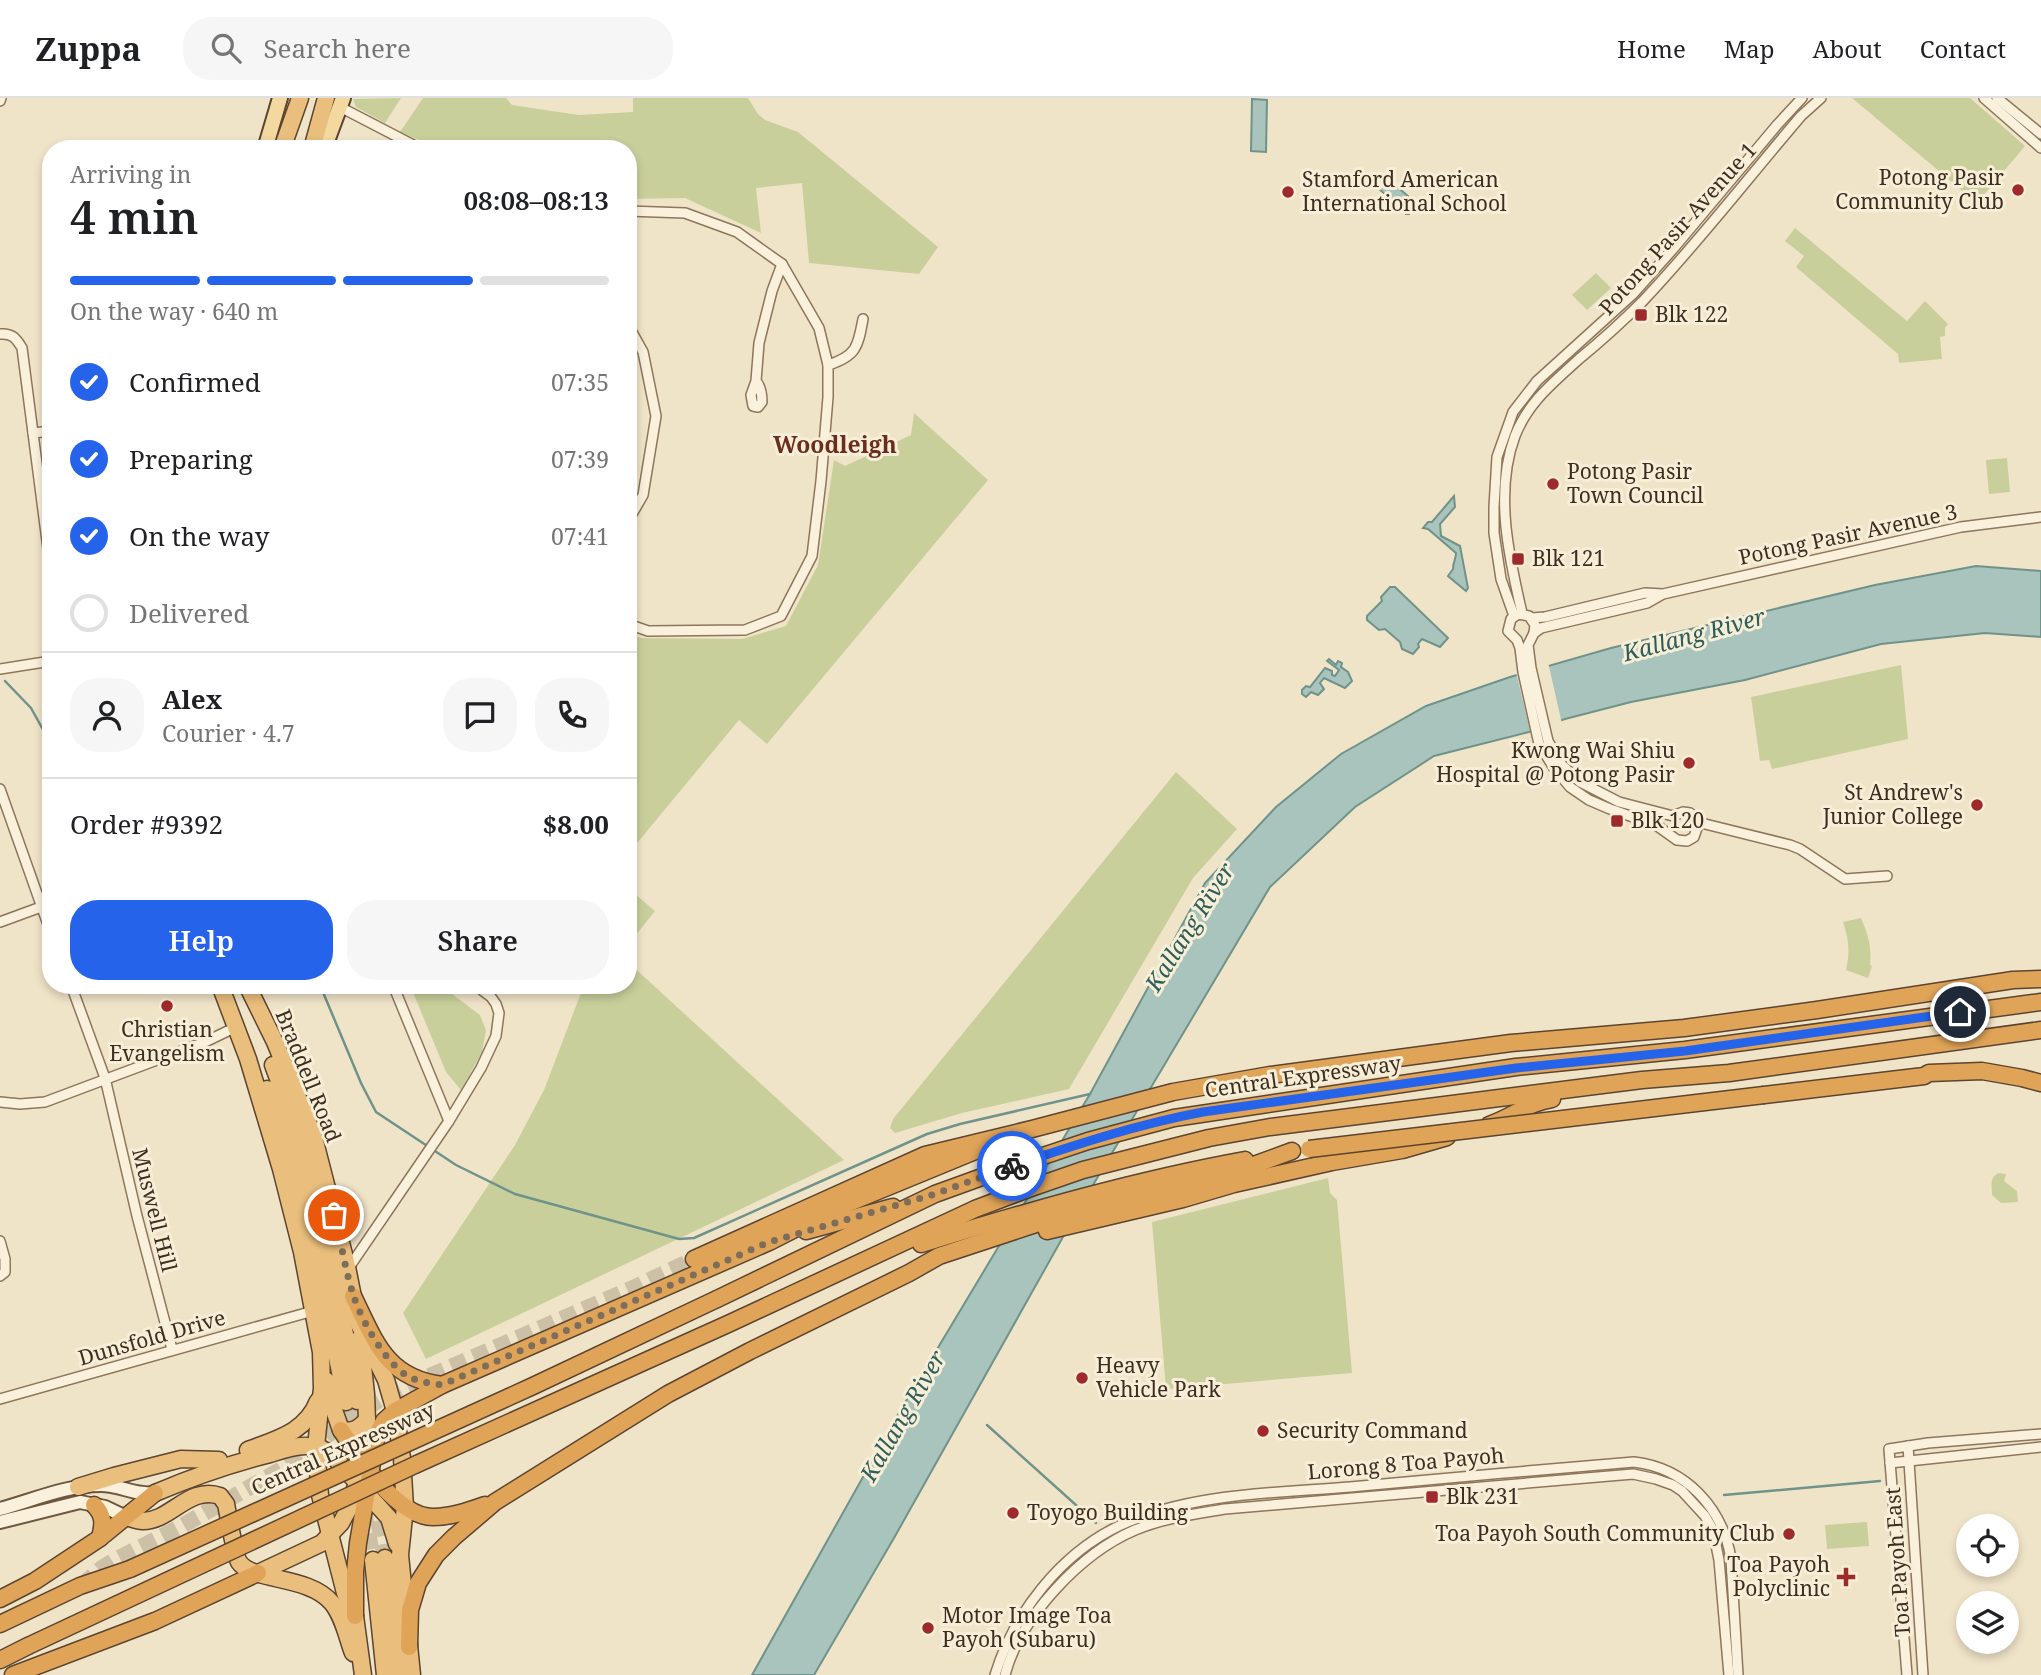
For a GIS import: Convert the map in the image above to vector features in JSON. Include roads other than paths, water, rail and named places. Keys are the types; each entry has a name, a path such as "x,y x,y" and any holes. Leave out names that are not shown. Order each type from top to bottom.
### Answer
{"highway":[{"path":"285,140 300,98"},
{"path":"316,140 336,101"},
{"path":"2013,980 2041,967"},
{"path":"694,1259 925,1155 1173,1093 1270,1076 1511,1043 1684,1028 1829,1009 2013,980 2041,979"},
{"path":"223,994 281,1169 341,1430 392,1497 414,1513 430,1518 455,1515 495,1502"},
{"path":"230,994 287,1144 352,1402 329,1245 300,1138 248,994"},
{"name":"Braddell Road","path":"250,994 275,1042 313,1134 358,1322 386,1380 395,1411 402,1458 404,1507 386,1558 409,1647 412,1675"},
{"name":"Central Expressway","path":"0,1624 80,1586 143,1563 533,1386 935,1194 1088,1140 1174,1118 1516,1068 1685,1051 2041,1002"},
{"name":"Central Expressway","path":"0,1660 417,1464 975,1209 1083,1170 1168,1148 1270,1127 1642,1080 1729,1073 2041,1030"},
{"path":"409,1647 411,1610 418,1583 443,1547 495,1502 668,1394 909,1273 971,1250 1038,1233 1292,1151 1924,1076 1929,1073 1982,1071 2041,1083"},
{"path":"1924,1076 1930,1079 1986,1079 2025,1087 2041,1094"},
{"path":"866,1261 988,1223 1180,1186 1234,1184 1286,1171 1402,1150 1502,1121 1539,1101 1626,1088 1642,1080"},
{"path":"362,1675 355,1616 355,1572 362,1487 380,1428 395,1411 442,1385 769,1242 834,1209 1032,1129"},
{"path":"769,1242 935,1194"},
{"path":"353,1296 372,1335 394,1366 418,1381 442,1385"},
{"path":"358,1322 366,1394 367,1466"},
{"path":"321,1352 322,1388 316,1447 320,1495 345,1593 355,1616"},
{"path":"155,1493 156,1488 219,1460 298,1430 314,1411 322,1388"},
{"path":"341,1430 350,1432 358,1429 367,1420"},
{"path":"0,1599 35,1581 100,1538 155,1493 225,1465 288,1449 316,1447 330,1454 389,1518 385,1675"},
{"path":"78,1487 181,1459 219,1460"},
{"path":"13,1675 155,1621 322,1543 341,1524 362,1487"},
{"path":"126,1517 141,1521 152,1520 194,1497 206,1493 220,1496 226,1504 239,1562 248,1570 311,1587 331,1601 362,1675"},
{"path":"94,1505 103,1518 100,1538"},
{"path":"386,1558 398,1675"}],"main road":[{"path":"268,140 280,98"},
{"path":"326,140 336,101"},
{"path":"0,1509 78,1487 102,1485 140,1493 155,1493"},
{"path":"0,1522 80,1502 105,1507 126,1517"}],"street":[{"name":"Potong Pasir Avenue 1","path":"1518,615 1501,579 1494,533 1497,457 1513,412 1537,381 1633,294 1802,98"},
{"name":"Potong Pasir Avenue 1","path":"1518,615 1505,510 1506,467 1524,417 1546,389 1641,303 1801,116 1821,98"},
{"path":"1984,98 2041,148"},
{"path":"1997,98 2041,134"},
{"path":"336,101 405,140"},
{"path":"637,211 685,213 737,232 782,264 818,328 828,365 821,481 812,556 781,616 745,630 648,631 637,627"},
{"path":"757,381 759,343 782,264"},
{"path":"828,365 848,356 858,346 863,319"},
{"path":"0,334 16,338 22,348 42,502"},
{"path":"637,341 643,352 656,416 643,495 637,505"},
{"path":"33,433 42,432"},
{"name":"Potong Pasir Avenue 3","path":"1532,618 1645,593 1663,594 1961,527 2041,517"},
{"name":"Potong Pasir Avenue 3","path":"1526,641 1541,628 1647,603 1663,594"},
{"name":"Potong Pasir Avenue 1","path":"1518,615 1508,623 1508,631 1513,638 1526,641"},
{"path":"1518,615 1532,618"},
{"name":"Potong Pasir Avenue 1","path":"1532,618 1535,625 1526,641 1523,672 1554,768 1570,787 1588,800 1656,825 1670,833"},
{"path":"0,668 42,662"},
{"name":"Potong Pasir Avenue 1","path":"1544,743 1580,782 1619,802 1673,816 1686,812 1693,815 1698,822"},
{"path":"0,789 41,907 0,922"},
{"path":"1673,816 1669,825 1670,833 1680,841 1690,839 1696,833 1698,822 1707,823 1800,849 1845,879 1887,876"},
{"name":"Muswell Hill","path":"74,994 105,1078 137,1216 173,1349"},
{"path":"397,994 449,1121"},
{"path":"347,1271 449,1121 481,1068 499,1026 496,1004 487,994"},
{"path":"0,1102 44,1102 212,1040 236,1027"},
{"path":"0,1241 5,1272 0,1276"},
{"name":"Dunsfold Drive","path":"0,1399 313,1311"},
{"path":"2041,1434 1889,1449 1890,1463 2041,1447"},
{"name":"Toa Payoh East","path":"1908,1446 1923,1675"},
{"name":"Lorong 8 Toa Payoh","path":"995,1675 1005,1645 1020,1618 1048,1583 1090,1544 1119,1526 1150,1513 1196,1502 1268,1494 1634,1462 1652,1464 1681,1478 1702,1494 1724,1529 1731,1559 1738,1675"},
{"name":"Toa Payoh East","path":"1890,1463 1907,1675"},
{"name":"Lorong 8 Toa Payoh","path":"1005,1675 1018,1639 1048,1599 1069,1576 1102,1548 1137,1529 1174,1518 1225,1509 1633,1474 1656,1479 1682,1491 1705,1516 1713,1530 1719,1560 1729,1675"}],"water":[{"path":"1252,99 1267,100 1266,152 1251,151"},
{"path":"1388,179 1415,202 1409,209 1409,214 1379,189"},
{"path":"1454,496 1455,507 1440,524 1441,536 1460,546 1468,588 1466,591 1448,576 1453,569 1456,553 1428,529 1423,528 1428,522 1432,522"},
{"name":"Kallang River","path":"1976,566 2041,571 2041,637 1985,633 1881,644 1745,680 1631,702 1434,756 1355,807 1270,887 1077,1212 814,1675 752,1675 900,1411 1090,1094 1205,883 1276,807 1341,754 1426,706 1510,677 1611,648 1875,585"},
{"path":"1390,587 1395,587 1448,638 1440,647 1422,639 1413,654 1402,649 1400,642 1385,629 1379,630 1367,620 1367,616 1382,601 1381,597"},
{"path":"1329,659 1336,665 1338,661 1342,663 1341,667 1348,672 1352,681 1345,688 1324,678 1320,683 1324,689 1318,695 1311,692 1306,697 1302,690 1306,686 1310,687 1325,668 1335,676 1339,670 1327,661"}],"waterway":[{"path":"5,681 31,708 42,728"},
{"path":"324,994 376,1112 456,1165 515,1194 679,1239 694,1238 927,1134 1090,1094"},
{"path":"987,1425 1096,1523"},
{"path":"1724,1495 1880,1481"}],"tunnel":[{"path":"81,1586 113,1561 180,1527 287,1466 357,1413 395,1391 694,1259"},
{"path":"346,1402 353,1444"},
{"path":"374,1497 385,1558"},
{"path":"364,1510 373,1560"}],"place":[{"name":"Potong Pasir Community Club","path":"2018,190"},
{"name":"Stamford American International School","path":"1288,192"},
{"name":"Blk 122","path":"1641,315"},
{"name":"Potong Pasir Town Council","path":"1553,484"},
{"name":"Blk 121","path":"1518,559"},
{"name":"Kwong Wai Shiu Hospital @ Potong Pasir","path":"1689,763"},
{"name":"St Andrew's Junior College","path":"1977,805"},
{"name":"Blk 120","path":"1617,821"},
{"name":"Christian Evangelism","path":"167,1006"},
{"name":"Heavy Vehicle Park","path":"1082,1378"},
{"name":"Security Command","path":"1263,1431"},
{"name":"Blk 231","path":"1432,1497"},
{"name":"Toyogo Building","path":"1013,1513"},
{"name":"Toa Payoh South Community Club","path":"1789,1534"},
{"name":"Toa Payoh Polyclinic","path":"1846,1577"},
{"name":"Motor Image Toa Payoh (Subaru)","path":"928,1628"}],"district":[{"name":"Woodleigh","path":"835,445"}]}
